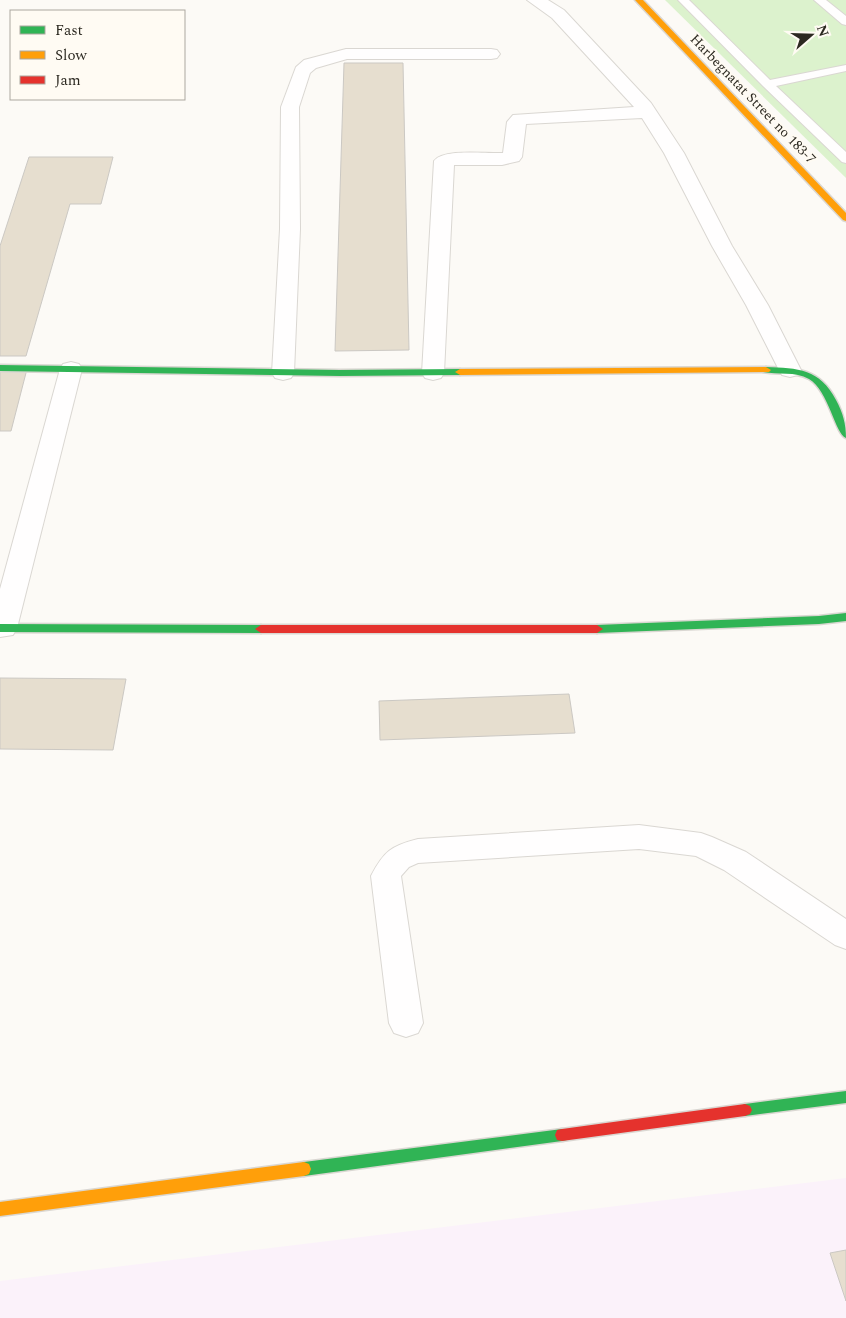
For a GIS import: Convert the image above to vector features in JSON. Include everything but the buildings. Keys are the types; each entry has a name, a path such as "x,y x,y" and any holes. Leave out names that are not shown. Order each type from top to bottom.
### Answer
{"street":[{"path":"536,0 558,14 620,80 647,112 674,153 722,246 757,305 790,370"},
{"name":"Harbegnatat Street no 183-7","path":"639,0 846,218"},
{"path":"283,372 290,230 290,108 302,71 310,64 346,54 491,54"},
{"path":"433,373 444,161 450,159 502,159 512,157 517,122 520,119 647,112"},
{"path":"0,368 433,373 790,370 811,375 818,380 829,397 846,434"},
{"path":"71,369 1,628 573,630 819,620 846,617"},
{"path":"406,1023 386,876 392,862 401,855 418,851 640,837 702,845 735,861 846,936"},
{"path":"0,1209 846,1097"}],"lane":[{"path":"683,0 846,159"},
{"path":"819,0 846,22"},
{"path":"767,84 846,68"}],"shaded area":[{"path":"846,1178 846,1318 0,1318 0,1281"}],"green space":[{"path":"665,0 846,0 846,178"}],"traffic: fast":[{"path":"0,368 340,373 460,372"},
{"path":"766,370 801,373 821,383 833,403 846,435"},
{"path":"597,629 819,620 846,617"},
{"path":"0,628 261,629"},
{"path":"745,1110 846,1097"},
{"path":"304,1169 562,1135"}],"traffic: slow":[{"path":"639,0 846,218"},
{"path":"460,372 766,370"},
{"path":"0,1209 304,1169"}],"traffic: jam":[{"path":"261,629 597,629"},
{"path":"562,1135 745,1110"}]}
